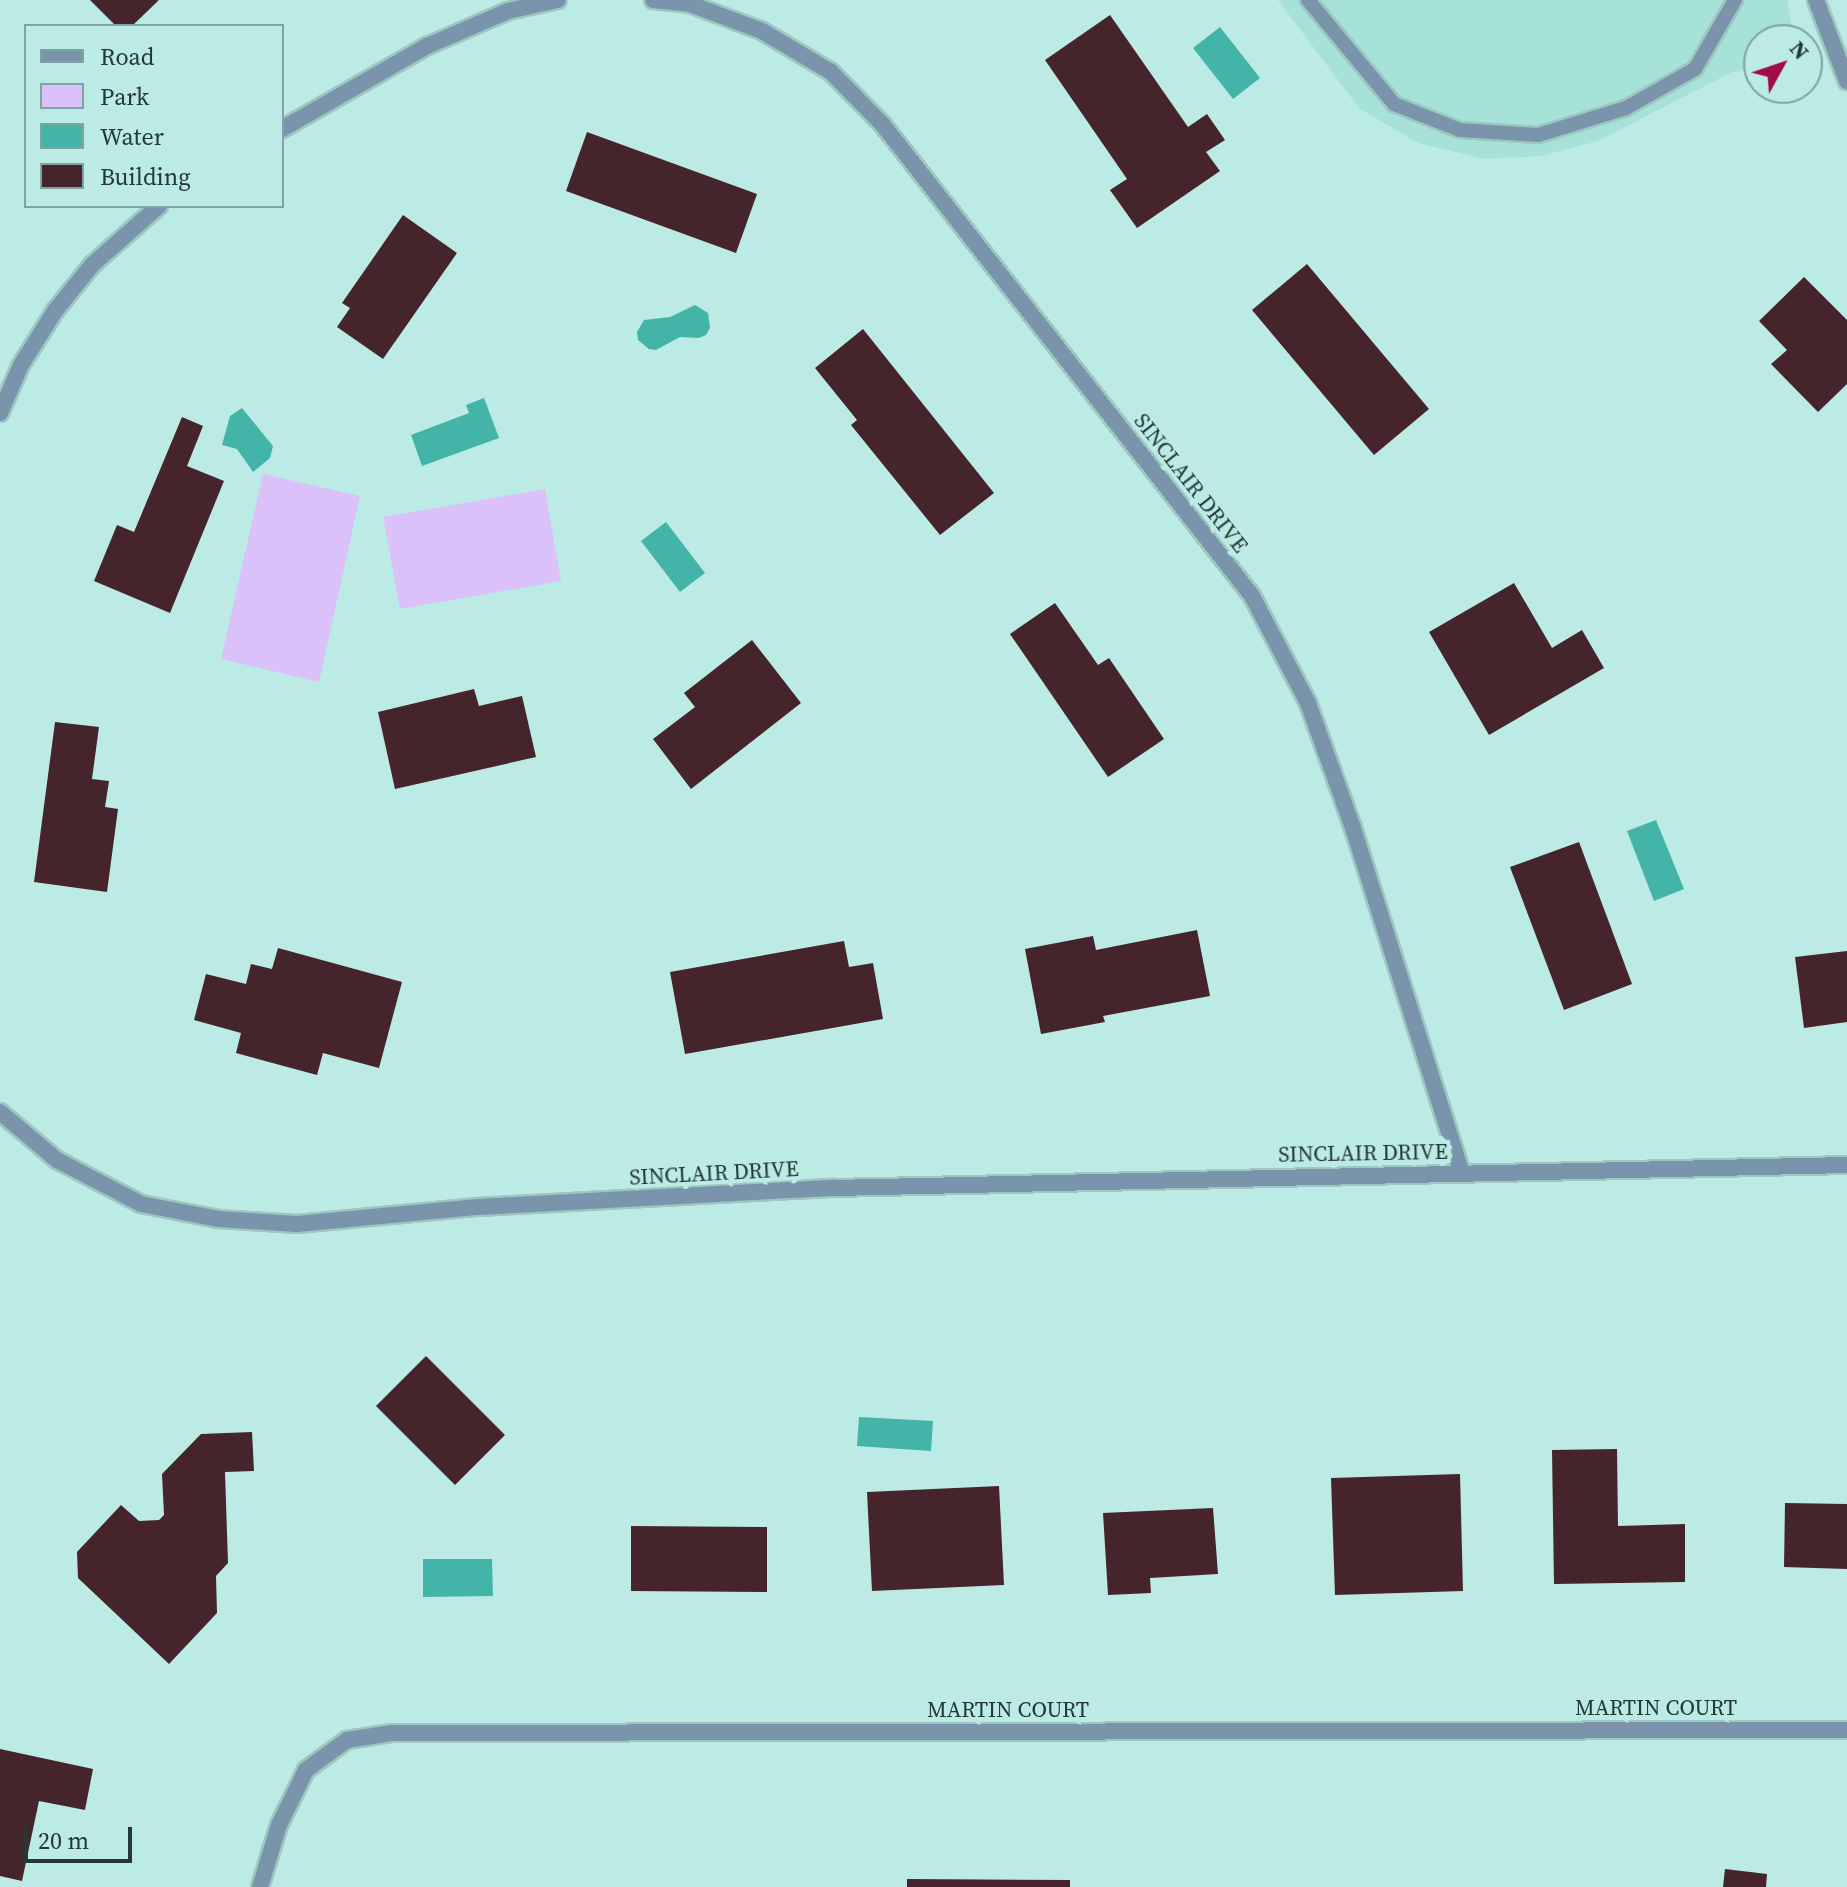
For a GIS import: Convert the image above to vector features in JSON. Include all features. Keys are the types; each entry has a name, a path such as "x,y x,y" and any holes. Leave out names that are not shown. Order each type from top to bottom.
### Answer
{"street":[{"path":"284,128 427,46 508,11 558,0"},
{"name":"SINCLAIR DRIVE","path":"653,0 690,4 762,31 831,72 891,134 1252,596 1308,703 1353,828 1462,1173"},
{"path":"1816,0 1847,81"},
{"path":"0,413 21,365 55,311 92,265 157,208"},
{"name":"SINCLAIR DRIVE","path":"0,1112 57,1160 141,1204 218,1219 297,1224 478,1207 834,1188 1847,1165"},
{"name":"MARTIN COURT","path":"260,1887 279,1825 306,1770 347,1740 392,1733 1847,1730"}],"lane":[{"path":"1308,0 1394,104 1460,130 1538,135 1626,108 1695,69 1735,0"}],"shaded area":[{"path":"1278,0 1787,0 1791,24 1743,24 1743,71 1732,72 1598,141 1541,156 1484,159 1418,143 1359,108"}],"green space":[{"path":"263,474 360,496 319,682 221,659"},
{"path":"545,489 561,581 400,609 383,517"}],"water":[{"path":"1220,27 1260,78 1233,99 1193,48"},
{"path":"695,305 708,313 710,328 706,335 699,338 680,337 656,350 649,349 638,340 637,332 644,320 670,317"},
{"path":"484,398 499,438 422,466 411,435 469,413 466,405"},
{"path":"242,408 273,446 270,458 253,472 237,449 222,445 230,416"},
{"path":"666,522 705,573 680,592 641,541"},
{"path":"1656,820 1684,889 1654,901 1627,831"},
{"path":"859,1417 933,1421 931,1451 857,1446"},
{"path":"423,1559 492,1559 493,1596 423,1597"}],"building":[{"path":"90,0 159,0 134,24 114,24"},
{"path":"1110,15 1188,127 1207,114 1225,140 1206,152 1220,171 1137,228 1110,190 1127,179 1045,60"},
{"path":"587,132 757,194 736,253 566,191"},
{"path":"403,215 457,253 383,359 337,327 350,308 342,303"},
{"path":"1307,264 1429,409 1374,455 1252,310"},
{"path":"1804,277 1847,320 1847,384 1818,412 1771,364 1787,350 1759,321"},
{"path":"863,329 994,493 940,535 851,425 857,420 815,368"},
{"path":"182,417 203,426 187,466 224,481 170,613 94,581 117,525 134,532"},
{"path":"1514,583 1552,648 1582,630 1604,668 1489,735 1429,632"},
{"path":"1055,603 1098,665 1109,658 1164,739 1108,777 1010,634"},
{"path":"752,640 801,703 691,789 653,739 695,707 684,693"},
{"path":"474,689 479,706 522,696 536,757 395,789 378,712"},
{"path":"55,722 99,727 92,779 109,781 105,807 118,809 107,892 34,882"},
{"path":"1579,842 1632,984 1564,1010 1510,867"},
{"path":"1197,930 1210,996 1103,1016 1105,1022 1041,1034 1025,949 1093,936 1096,950"},
{"path":"844,941 849,967 873,963 883,1019 685,1054 670,972"},
{"path":"278,948 402,982 379,1068 323,1053 317,1075 236,1053 241,1033 194,1020 206,974 246,984 251,964 272,969"},
{"path":"1847,951 1847,1022 1804,1028 1795,957"},
{"path":"426,1356 505,1435 455,1485 376,1406"},
{"path":"252,1432 254,1471 225,1472 228,1563 216,1576 217,1613 169,1664 78,1578 77,1552 121,1505 139,1521 159,1520 164,1515 162,1474 201,1434"},
{"path":"1617,1449 1618,1526 1685,1524 1685,1582 1554,1584 1552,1450"},
{"path":"1460,1474 1463,1591 1335,1595 1331,1478"},
{"path":"999,1486 1004,1585 872,1591 867,1492"},
{"path":"1785,1503 1847,1504 1847,1569 1784,1567"},
{"path":"1213,1508 1218,1574 1150,1578 1151,1593 1108,1595 1103,1513"},
{"path":"631,1526 767,1527 767,1592 631,1591"},
{"path":"0,1749 93,1769 85,1810 39,1801 22,1881 0,1876"},
{"path":"1725,1869 1767,1874 1766,1887 1723,1887"},
{"path":"907,1879 1070,1880 1070,1887 907,1887"}]}
